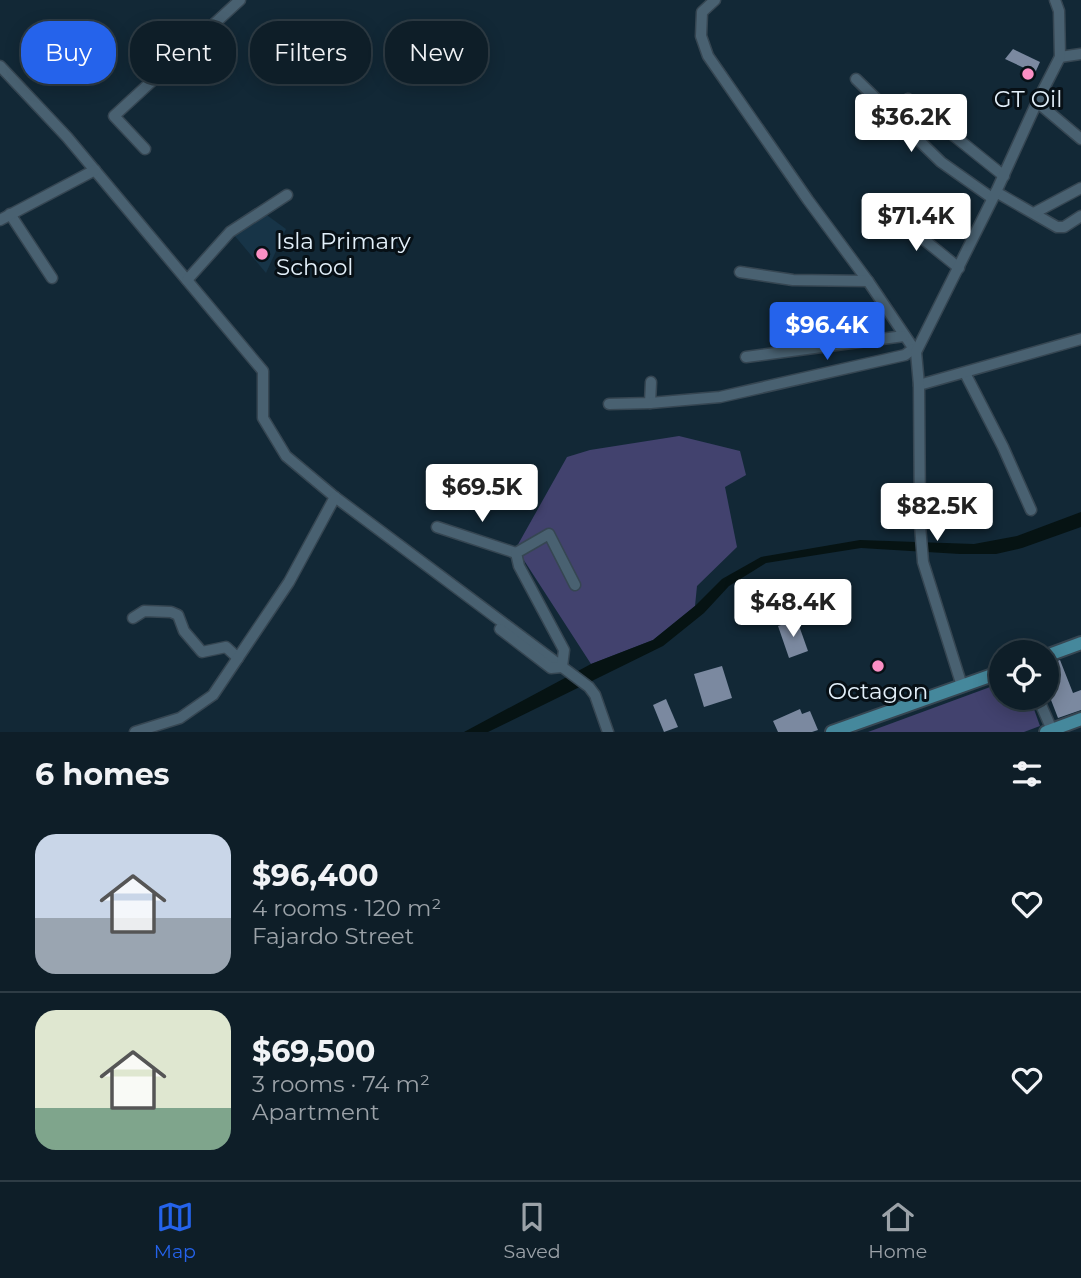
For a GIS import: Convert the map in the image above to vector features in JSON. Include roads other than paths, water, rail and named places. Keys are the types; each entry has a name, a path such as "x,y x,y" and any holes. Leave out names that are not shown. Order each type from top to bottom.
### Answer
{"main road":[{"path":"1059,651 1081,643"},
{"path":"840,731 989,676"},
{"path":"1051,731 1081,719"}],"street":[{"path":"145,149 114,116 240,0"},
{"path":"715,0 702,12 701,36 708,56 915,351 919,385 920,525 923,562 962,686"},
{"path":"610,404 720,397 915,351 959,268 1060,57 1059,11 1055,0"},
{"path":"1060,57 1081,54"},
{"path":"0,66 95,170 262,371 263,418 286,456 335,497 589,687 595,695 608,732"},
{"path":"856,79 941,162 994,195 1057,227 1064,228 1081,216"},
{"path":"908,99 1004,176"},
{"path":"1037,102 1081,139"},
{"path":"0,220 95,170"},
{"path":"1034,214 1081,188"},
{"path":"187,280 230,232 287,195"},
{"path":"10,214 52,278"},
{"path":"891,214 959,268"},
{"path":"740,272 793,280 868,281"},
{"path":"746,357 904,337"},
{"path":"919,385 1081,339"},
{"path":"965,373 1003,447 1031,510"},
{"path":"650,403 651,382"},
{"path":"135,732 180,718 214,695 289,582 335,497"},
{"path":"437,527 516,552 549,534 575,585"},
{"path":"516,552 519,566 564,650 566,670"},
{"path":"133,618 144,611 171,612 178,615 184,631 202,652 226,647 238,658"},
{"path":"480,613 551,667 566,670"},
{"path":"1043,710 1051,731"}],"place":[{"name":"GT Oil","path":"1028,74"},
{"name":"Isla Primary School","path":"262,254"},
{"name":"Octagon","path":"878,666"}]}
